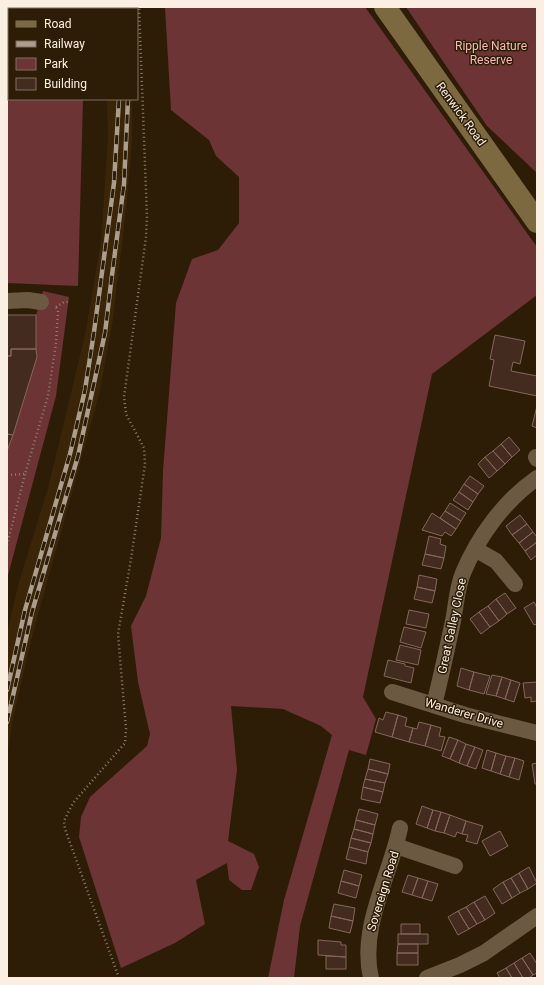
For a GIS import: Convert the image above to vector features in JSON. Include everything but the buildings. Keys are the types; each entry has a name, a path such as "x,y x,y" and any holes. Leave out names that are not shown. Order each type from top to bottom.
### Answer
{"street":[{"name":"Renwick Road","path":"385,7 537,222"},
{"path":"7,301 28,300 49,304"},
{"name":"Great Galley Close","path":"434,704 462,575 475,549 501,512 515,496 537,478"},
{"path":"475,549 496,561 515,584"},
{"name":"Wanderer Drive","path":"392,692 465,714 537,733"},
{"name":"Sovereign Road","path":"371,978 368,958 369,937 372,921 396,846 400,828"},
{"path":"396,846 455,866"},
{"path":"427,978 460,965 484,953 537,916"}],"path":[{"path":"119,978 65,829 64,821 73,803 125,742 126,736 118,634 145,464 144,448 126,414 124,397 146,237 147,217 139,7"},
{"path":"49,304 69,302"},
{"path":"7,545 25,474 48,396 56,343 58,311 49,304"},
{"path":"7,475 25,474"}],"shaded area":[{"path":"107,100 132,100 132,140 126,211 113,319 100,391 32,637 13,718 7,757 7,633 19,582 48,488 85,335 101,242 108,138"}],"green space":[{"path":"7,7 86,7 8,8 8,100 83,100 78,286 7,283"},
{"path":"165,7 365,7 537,247 537,295 432,374 363,697 376,719 366,755 349,750 300,926 294,978 268,978 284,900 332,735 321,726 283,709 231,706 237,770 228,841 254,854 259,867 251,890 242,890 229,880 227,863 196,880 205,924 175,943 121,968 79,837 81,817 90,797 147,746 150,734 138,682 131,626 146,596 161,538 163,471 176,303 192,259 218,250 239,223 239,177 216,156 209,140 171,110"},
{"name":"Ripple Nature Reserve","path":"406,7 537,7 537,173 487,126"},
{"path":"43,291 69,297 56,396 7,579 7,451 11,349 36,349 36,315"}],"railway":[{"path":"7,690 25,610 70,454 85,390 114,183 119,100"},
{"path":"7,722 32,612 78,456 105,333 124,184 128,100"}]}
